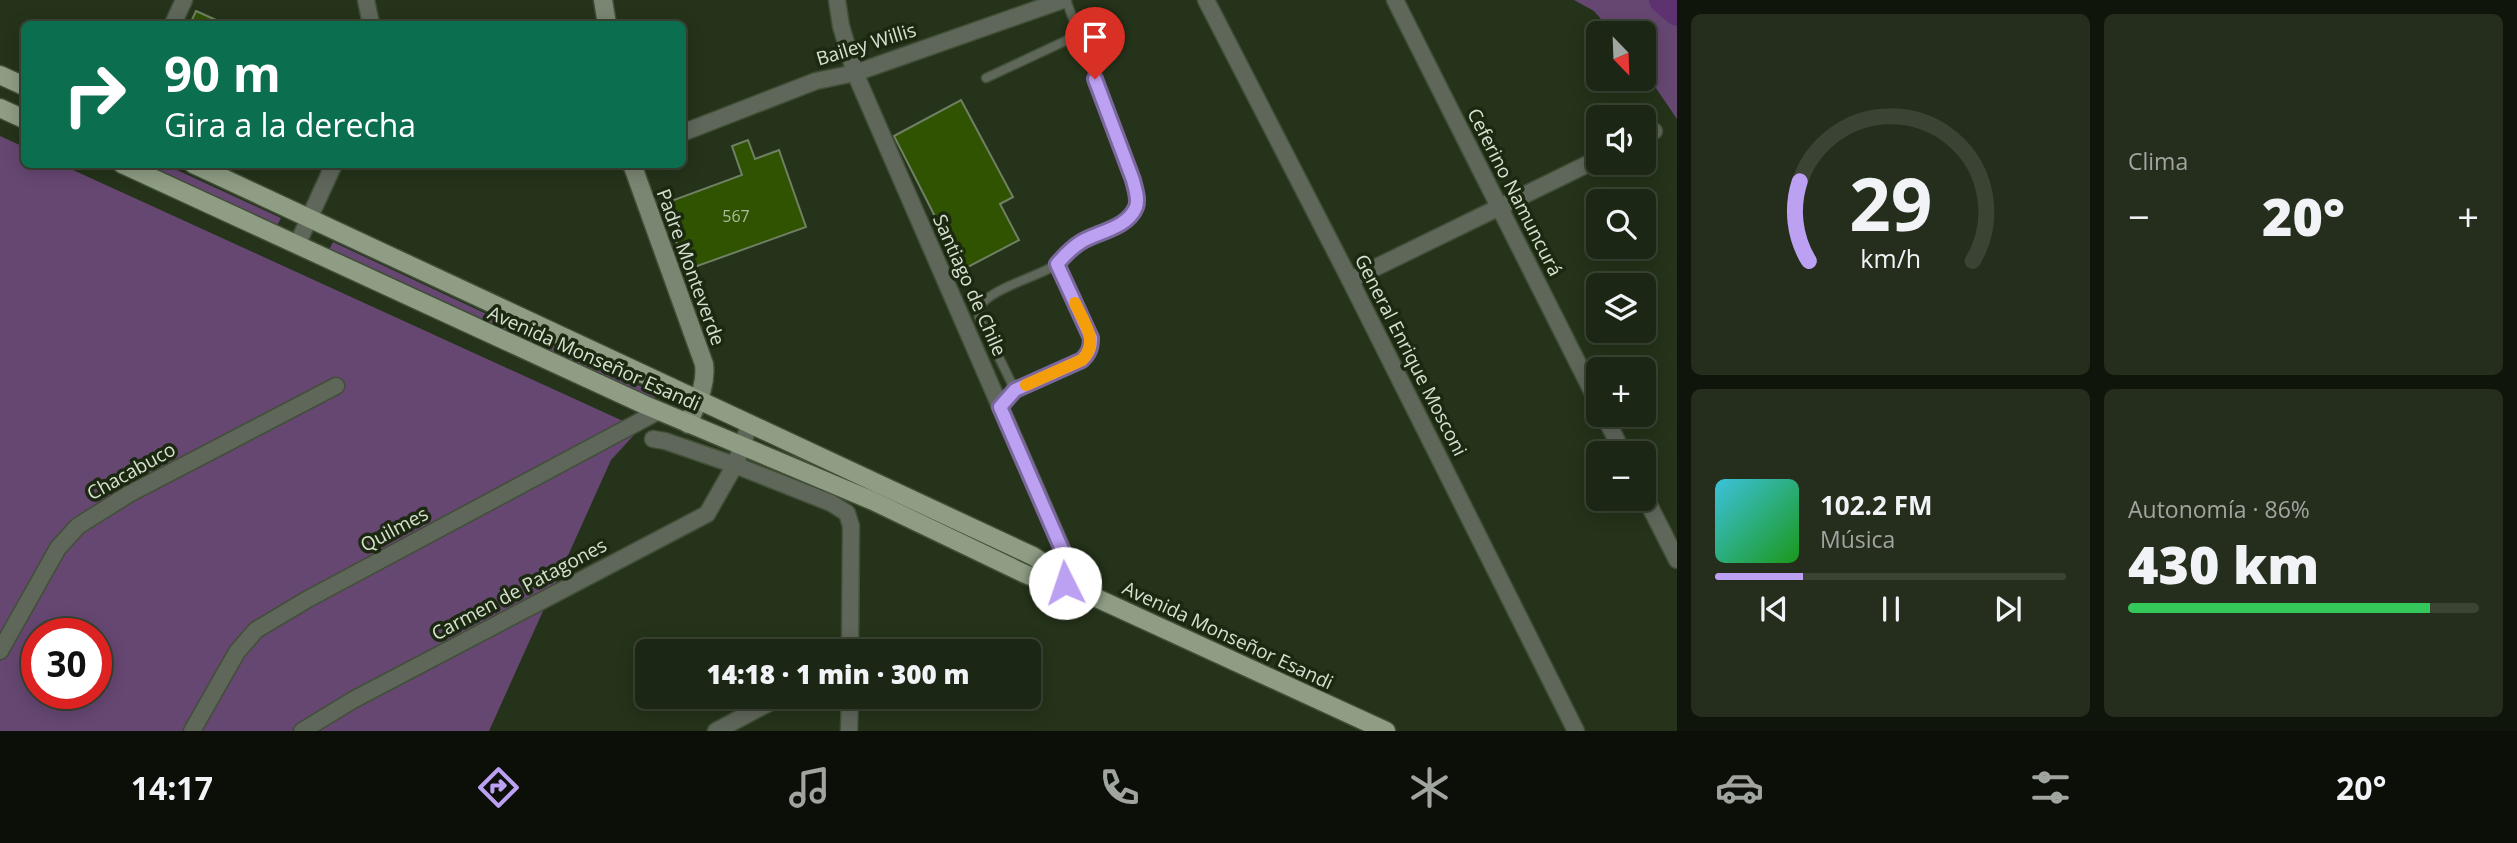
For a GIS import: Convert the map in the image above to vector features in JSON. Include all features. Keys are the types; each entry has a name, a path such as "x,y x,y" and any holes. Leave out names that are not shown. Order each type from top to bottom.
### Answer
{"main road":[{"path":"0,75 21,85"},
{"path":"0,108 21,118"},
{"name":"Avenida Monseñor Esandi","path":"131,168 659,411 873,502 1030,576 1059,581 1386,731"},
{"name":"Avenida Monseñor Esandi","path":"201,168 1033,556 1059,581"}],"street":[{"path":"174,21 184,0"},
{"path":"366,0 370,21"},
{"path":"603,0 606,21"},
{"name":"Santiago de Chile","path":"837,0 841,26 855,73 1067,561 1068,572 1059,581"},
{"name":"Bailey Willis","path":"686,131 816,81 855,73 1065,0"},
{"name":"General Enrique Mosconi","path":"1206,0 1576,731"},
{"name":"Ceferino Namuncurá","path":"1395,0 1586,379"},
{"path":"1350,280 1586,165"},
{"path":"297,245 332,168"},
{"name":"Padre Monteverde","path":"633,168 704,365 706,375 688,424"},
{"name":"Chacabuco","path":"0,651 58,548 78,526 129,494 337,386"},
{"name":"Quilmes","path":"192,731 237,652 256,630 308,599 659,411"},
{"name":"Carmen de Patagones","path":"302,731 353,700 707,514 735,465 750,423"},
{"path":"653,439 735,465 831,503 847,513 850,526 850,639"},
{"path":"1652,511 1677,560"},
{"path":"716,731 757,709"},
{"path":"849,731 850,709"}],"lane":[{"path":"1015,390 979,317 979,307 988,298 1057,264 1069,250 1119,224 1136,208 1137,197 1125,157 1065,0"},
{"path":"986,78 1078,35"},
{"path":"1000,407 1015,390 1082,360 1091,347 1091,338 1057,264"}],"shaded area":[{"path":"1574,0 1677,0 1677,119 1656,88 1656,21 1603,21 1594,11"},
{"path":"0,136 21,146 21,168 69,168 634,426 634,435 611,460 489,731 0,731"},
{"path":"151,168 173,168 281,218 277,226"},
{"path":"333,242 657,394 653,402 329,250"},
{"path":"794,452 1026,561 1024,565 854,483 792,458"}],"building":[{"path":"196,11 218,21 191,21"},
{"path":"961,100 1013,197 1000,204 1019,240 966,268 948,234 945,236 894,136"},
{"path":"748,140 755,159 779,150 806,227 686,270 663,204 742,175 732,146"}],"waterway":[{"path":"1662,0 1677,13"}],"slow traffic":[{"path":"1026,385 1087,356 1091,338 1075,303"}],"route":[{"path":"1065,583 1067,561 1000,407 1015,390 1087,356 1091,338 1057,264 1069,250 1119,224 1136,208 1137,197 1133,180 1095,79"}]}
